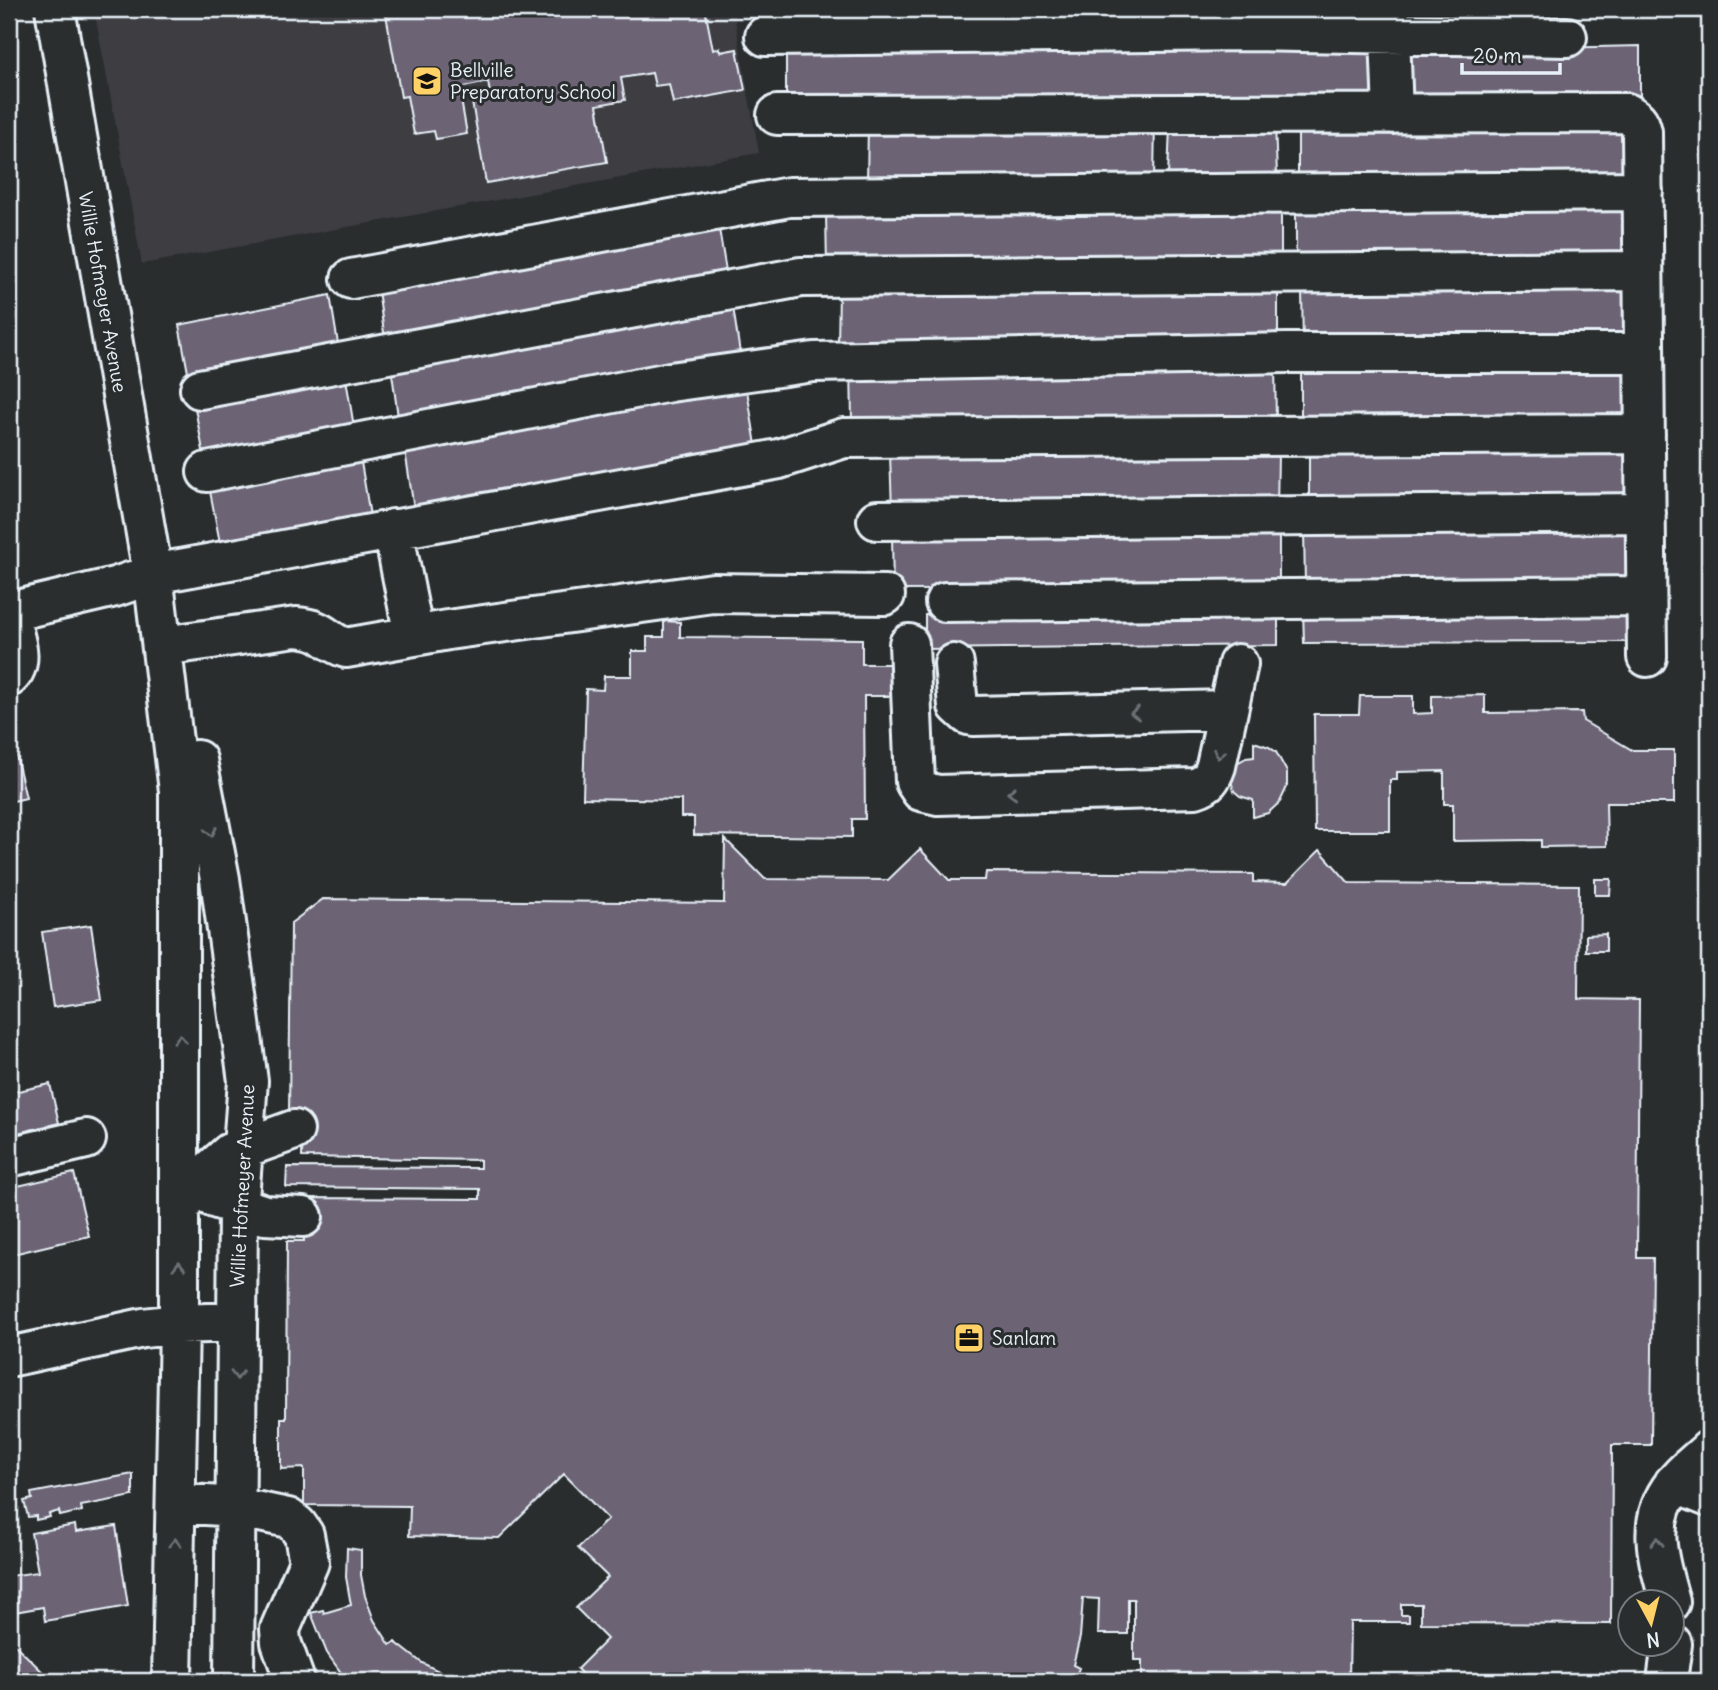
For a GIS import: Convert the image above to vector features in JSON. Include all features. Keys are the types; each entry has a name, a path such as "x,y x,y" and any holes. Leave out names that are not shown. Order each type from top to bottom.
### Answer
{"street":[{"name":"Willie Hofmeyer Avenue","path":"55,9 166,647 179,791 184,1194 172,1681"},
{"path":"1390,21 1393,114"},
{"path":"765,36 1250,31 1390,21 1567,37"},
{"path":"777,114 1627,113 1641,126 1647,657"},
{"path":"351,279 789,197 1643,191"},
{"path":"200,389 801,277 1643,271"},
{"path":"207,472 670,382 814,362 1287,353 1644,353"},
{"path":"9,677 16,667 18,656 9,614 115,587 153,574 779,459 844,438 1644,435"},
{"path":"877,520 1646,513"},
{"path":"393,529 414,636"},
{"path":"166,647 296,627 323,632 346,648 713,593 885,595"},
{"path":"945,602 1646,596"},
{"path":"909,643 915,782 921,791 928,793 979,794 1203,786 1212,777 1216,766 1238,664"},
{"name":"Willie Hofmeyer Avenue","path":"166,647 188,718 220,879 248,1081 238,1245 234,1681"},
{"path":"954,664 958,706 968,715 1228,710"},
{"path":"184,1194 230,1153 298,1131 276,1119 248,1081"},
{"path":"9,1157 86,1139"},
{"path":"184,1194 239,1205 265,1214 295,1217 238,1245"},
{"path":"9,1357 143,1328 237,1322"},
{"path":"1666,1588 1659,1566 1656,1538 1659,1516 1674,1483 1709,1450"},
{"path":"1674,1483 1709,1497"},
{"path":"176,1503 236,1507 288,1518 304,1535 309,1562 280,1629 281,1642 295,1681"},
{"path":"1667,1681 1670,1658"}],"shaded area":[{"name":"Bellville Preparatory School","path":"94,9 733,9 759,153 142,264"}],"building":[{"path":"385,9 705,9 713,50 720,48 720,52 737,49 745,90 673,103 669,84 655,86 652,73 621,78 625,100 597,105 607,162 486,183 472,102 491,99 488,82 459,88 467,134 436,139 434,131 414,134 407,96 401,97"},
{"path":"783,9 1378,9 1378,23 783,22"},
{"path":"1640,46 1640,100 1406,97 1408,51"},
{"path":"1381,47 1378,94 786,100 786,49"},
{"path":"1155,120 1154,180 867,182 868,125"},
{"path":"1275,124 1277,175 1168,176 1170,126"},
{"path":"1628,128 1628,182 1298,184 1298,129"},
{"path":"1626,204 1626,257 1296,259 1296,205"},
{"path":"1281,211 1281,265 827,267 826,214"},
{"path":"718,223 728,283 386,347 377,283"},
{"path":"1632,289 1632,344 1303,345 1302,291"},
{"path":"839,290 1278,291 1278,345 838,346"},
{"path":"330,295 340,356 190,383 179,325"},
{"path":"732,300 741,360 399,424 390,359"},
{"path":"1275,366 1276,420 852,421 851,368"},
{"path":"1631,367 1631,421 1301,423 1301,369"},
{"path":"345,373 355,433 205,461 194,403"},
{"path":"746,384 756,445 414,509 404,444"},
{"path":"1639,450 1639,505 1309,506 1309,453"},
{"path":"1278,454 1277,509 892,509 890,455"},
{"path":"360,456 370,516 220,543 209,486"},
{"path":"1634,528 1635,582 1305,584 1304,530"},
{"path":"1279,535 1279,589 893,590 892,536"},
{"path":"1633,607 1633,642 1304,643 1303,609"},
{"path":"1278,611 1278,645 925,649 925,615"},
{"path":"664,621 680,622 680,637 862,639 862,664 894,664 893,696 864,696 865,819 852,819 852,837 694,835 694,817 681,817 681,800 583,798 586,689 603,690 604,676 632,676 632,651 647,651 647,637 664,637"},
{"path":"1485,695 1485,713 1582,712 1583,721 1632,750 1674,750 1674,803 1606,803 1607,846 1541,847 1541,840 1453,841 1453,804 1444,804 1444,771 1397,772 1397,780 1390,780 1390,831 1315,831 1314,714 1359,714 1360,696 1413,696 1413,714 1432,713 1432,696"},
{"path":"12,739 26,798 9,802 9,740"},
{"path":"1254,742 1276,752 1287,772 1287,787 1280,802 1268,813 1253,817 1253,800 1234,791 1230,777 1234,765 1254,757"},
{"name":"Sanlam","path":"725,839 765,879 888,880 920,849 949,880 985,880 986,872 1253,874 1253,882 1287,883 1320,850 1349,883 1579,885 1578,999 1639,1000 1637,1258 1653,1258 1651,1445 1612,1445 1611,1624 1421,1623 1421,1604 1401,1604 1401,1615 1409,1615 1409,1622 1350,1622 1349,1681 1142,1681 1142,1660 1134,1660 1134,1599 1128,1599 1128,1634 1098,1634 1099,1599 1083,1598 1080,1637 1073,1665 1079,1668 1074,1681 589,1681 577,1669 607,1639 576,1608 608,1577 578,1548 608,1519 564,1474 499,1538 409,1536 410,1506 304,1505 304,1468 281,1469 281,1418 286,1418 287,1241 304,1241 303,1198 480,1199 480,1189 286,1187 287,1167 480,1168 480,1160 302,1157 303,1115 289,1114 291,923 323,899 724,903"},
{"path":"1595,879 1611,879 1610,895 1595,895"},
{"path":"91,925 102,1000 53,1007 42,932"},
{"path":"1606,934 1606,951 1586,951 1586,935"},
{"path":"50,1084 59,1123 9,1135 9,1093"},
{"path":"74,1173 89,1236 9,1255 9,1188"},
{"path":"133,1474 133,1496 81,1506 82,1511 60,1516 59,1511 49,1514 50,1517 36,1520 36,1516 28,1517 24,1501 32,1499 31,1493"},
{"path":"75,1525 76,1532 116,1526 128,1606 45,1621 43,1607 9,1613 9,1576 38,1572 31,1533"},
{"path":"347,1548 361,1550 361,1575 365,1596 374,1620 390,1645 395,1642 422,1663 449,1676 476,1680 503,1679 502,1681 347,1681 327,1653 311,1613 323,1610 324,1613 351,1605 346,1577"},
{"path":"9,1639 52,1681 9,1681"}],"place":[{"name":"Bellville Preparatory School","path":"427,81"},
{"name":"Sanlam","path":"969,1338"}]}
